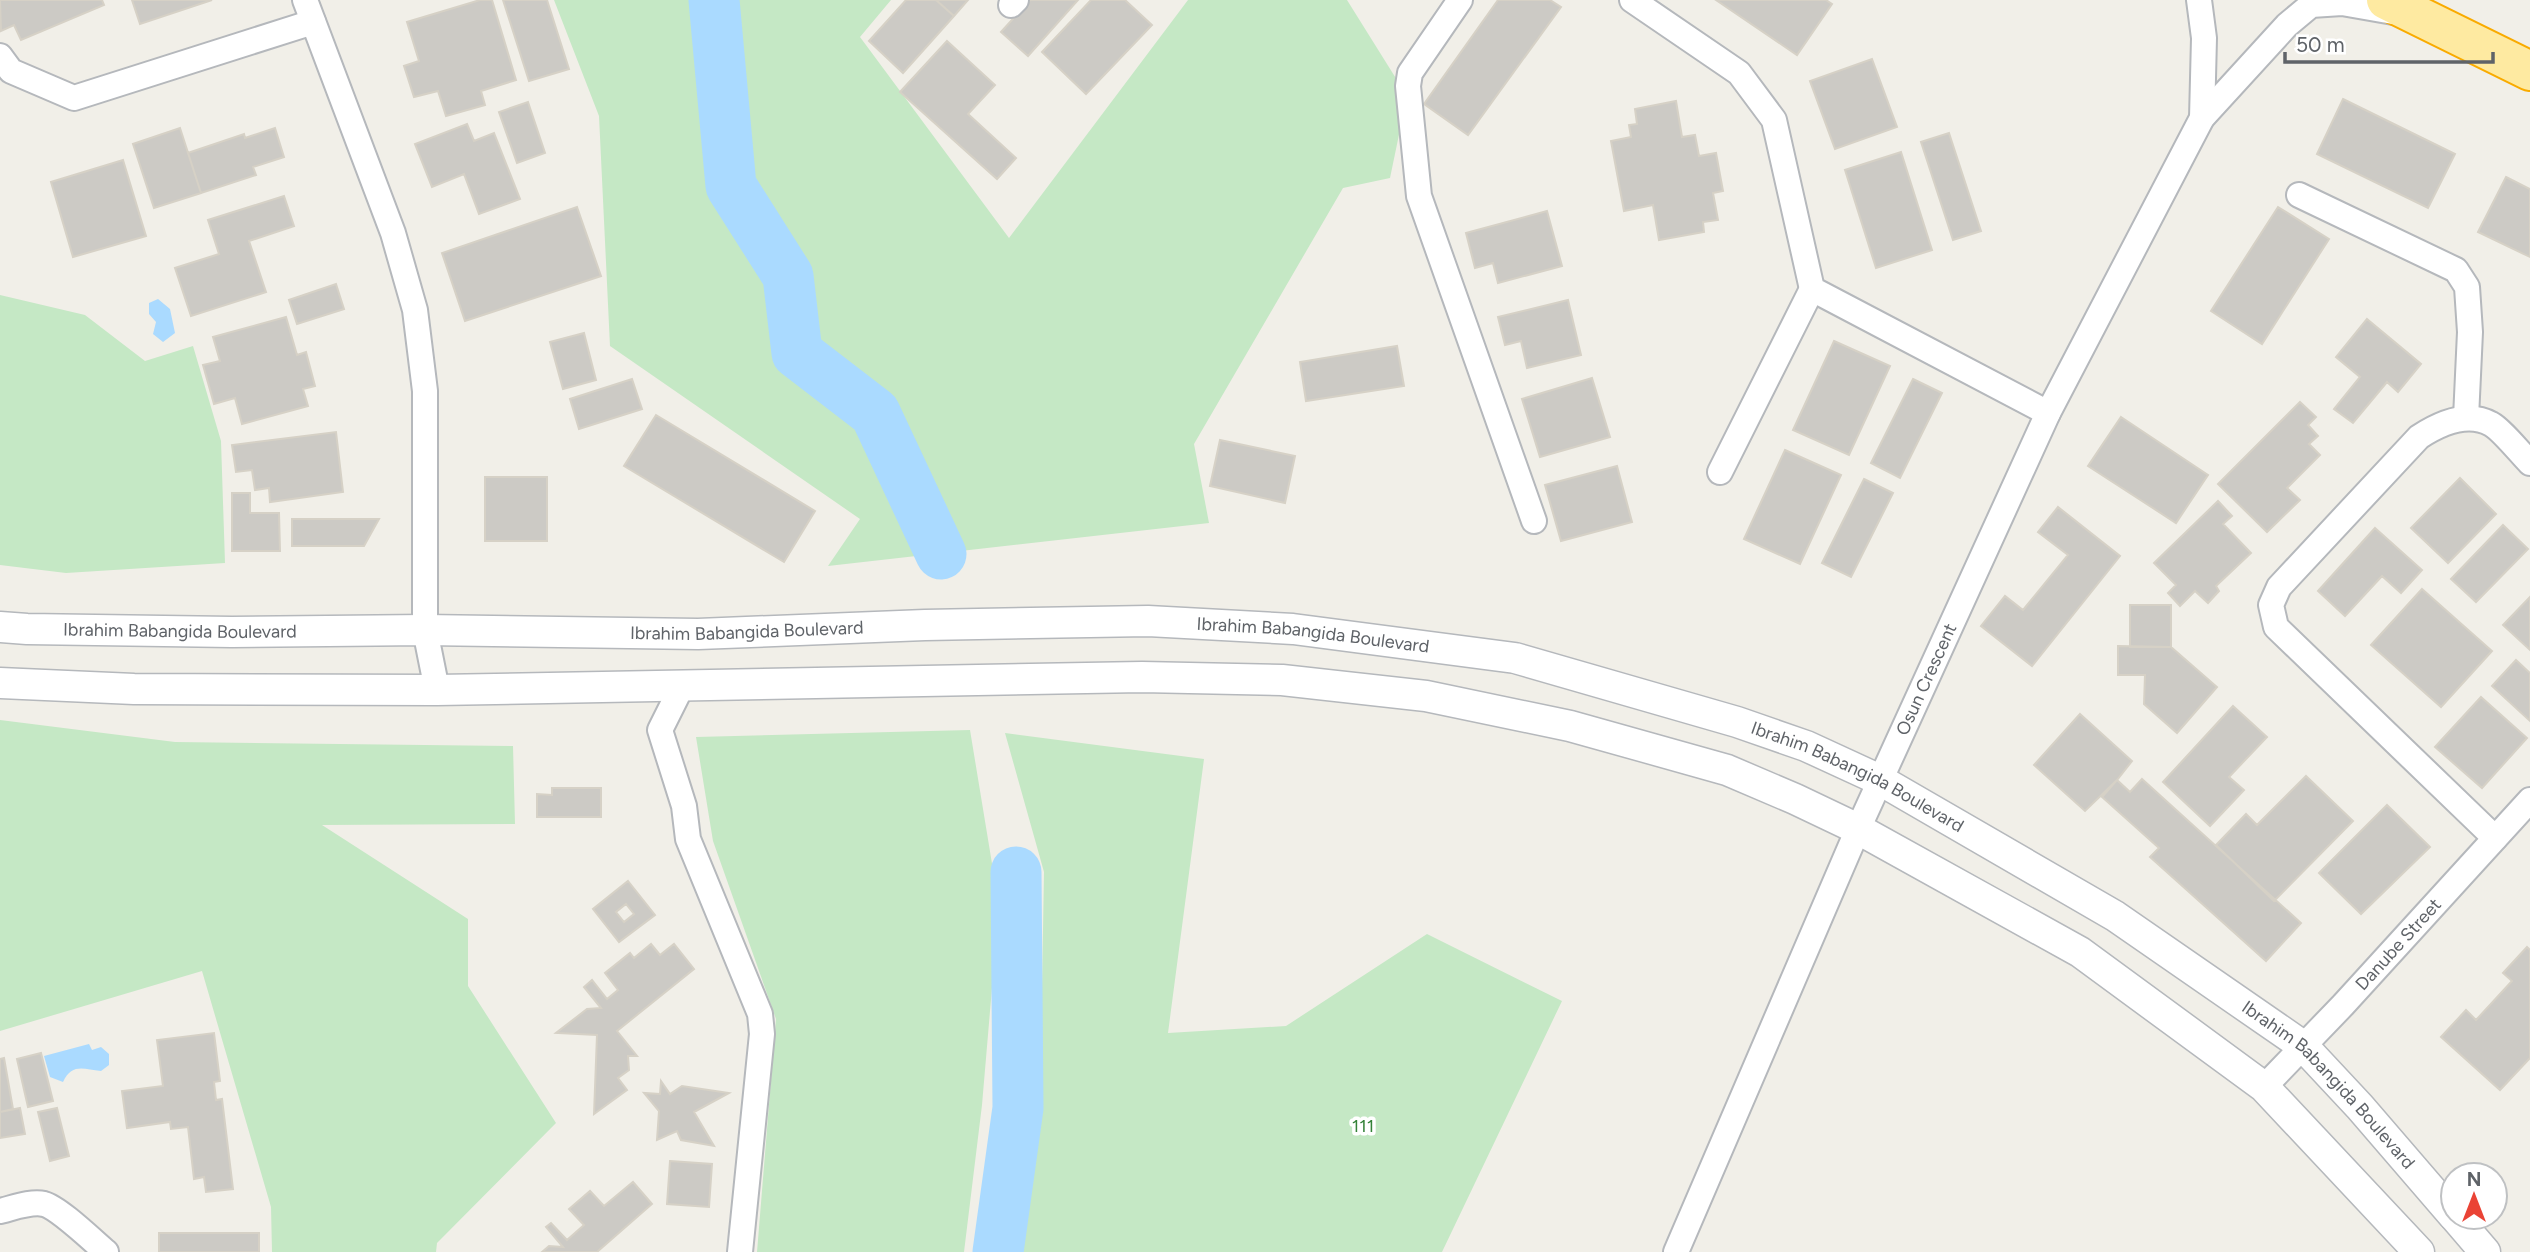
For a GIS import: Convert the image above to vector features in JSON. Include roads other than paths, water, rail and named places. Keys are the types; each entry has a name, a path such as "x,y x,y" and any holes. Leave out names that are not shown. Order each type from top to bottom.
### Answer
{"highway":[{"path":"2386,0 2530,71"}],"street":[{"path":"1460,0 1410,73 1408,86 1419,196 1534,521"},
{"path":"1632,0 1739,72 1774,120 1812,289 1720,472"},
{"path":"2199,0 2204,38 2202,118"},
{"path":"2202,118 2287,25 2311,5 2366,5 2427,20"},
{"path":"0,56 11,71 74,98 309,11 393,233 415,310 425,391 425,630 437,690"},
{"name":"Osun Crescent","path":"1676,1252 1858,829 2048,413 2202,118"},
{"path":"2299,195 2456,270 2468,287 2470,332 2466,418"},
{"path":"1812,289 2048,413"},
{"path":"2496,838 2276,627 2271,605 2279,587 2419,437 2440,424 2466,418 2491,424 2530,463"},
{"name":"Ibrahim Babangida Boulevard","path":"0,626 27,629 232,632 425,630 698,634 925,625 1148,621 1293,629 1515,658 1748,726 1806,746 1880,780 2115,916 2303,1046 2439,1199"},
{"path":"0,683 134,689 437,690 681,688 1142,677 1282,680 1413,695 1570,726 1727,770 1796,799 1858,829 2080,953 2264,1087 2419,1252"},
{"path":"681,688 660,730 684,806 688,839 761,1014 762,1034 740,1252"},
{"name":"Danube Street","path":"2264,1087 2530,800"},
{"path":"0,1211 44,1204 56,1210 106,1252"},
{"name":"Ibrahim Babangida Boulevard","path":"2467,1231 2485,1252"}],"water":[{"path":"158,299 170,309 175,333 163,342 153,334 156,322 149,314 149,303"},
{"path":"89,1044 92,1050 101,1047 109,1054 109,1065 101,1071 74,1070 63,1082 50,1077 44,1056"}],"waterway":[{"path":"714,0 731,186 788,276 797,353 875,413 941,554"},
{"path":"998,1252 1018,1108 1016,872"}],"park label":[{"name":"111","path":"1363,1126"}]}
